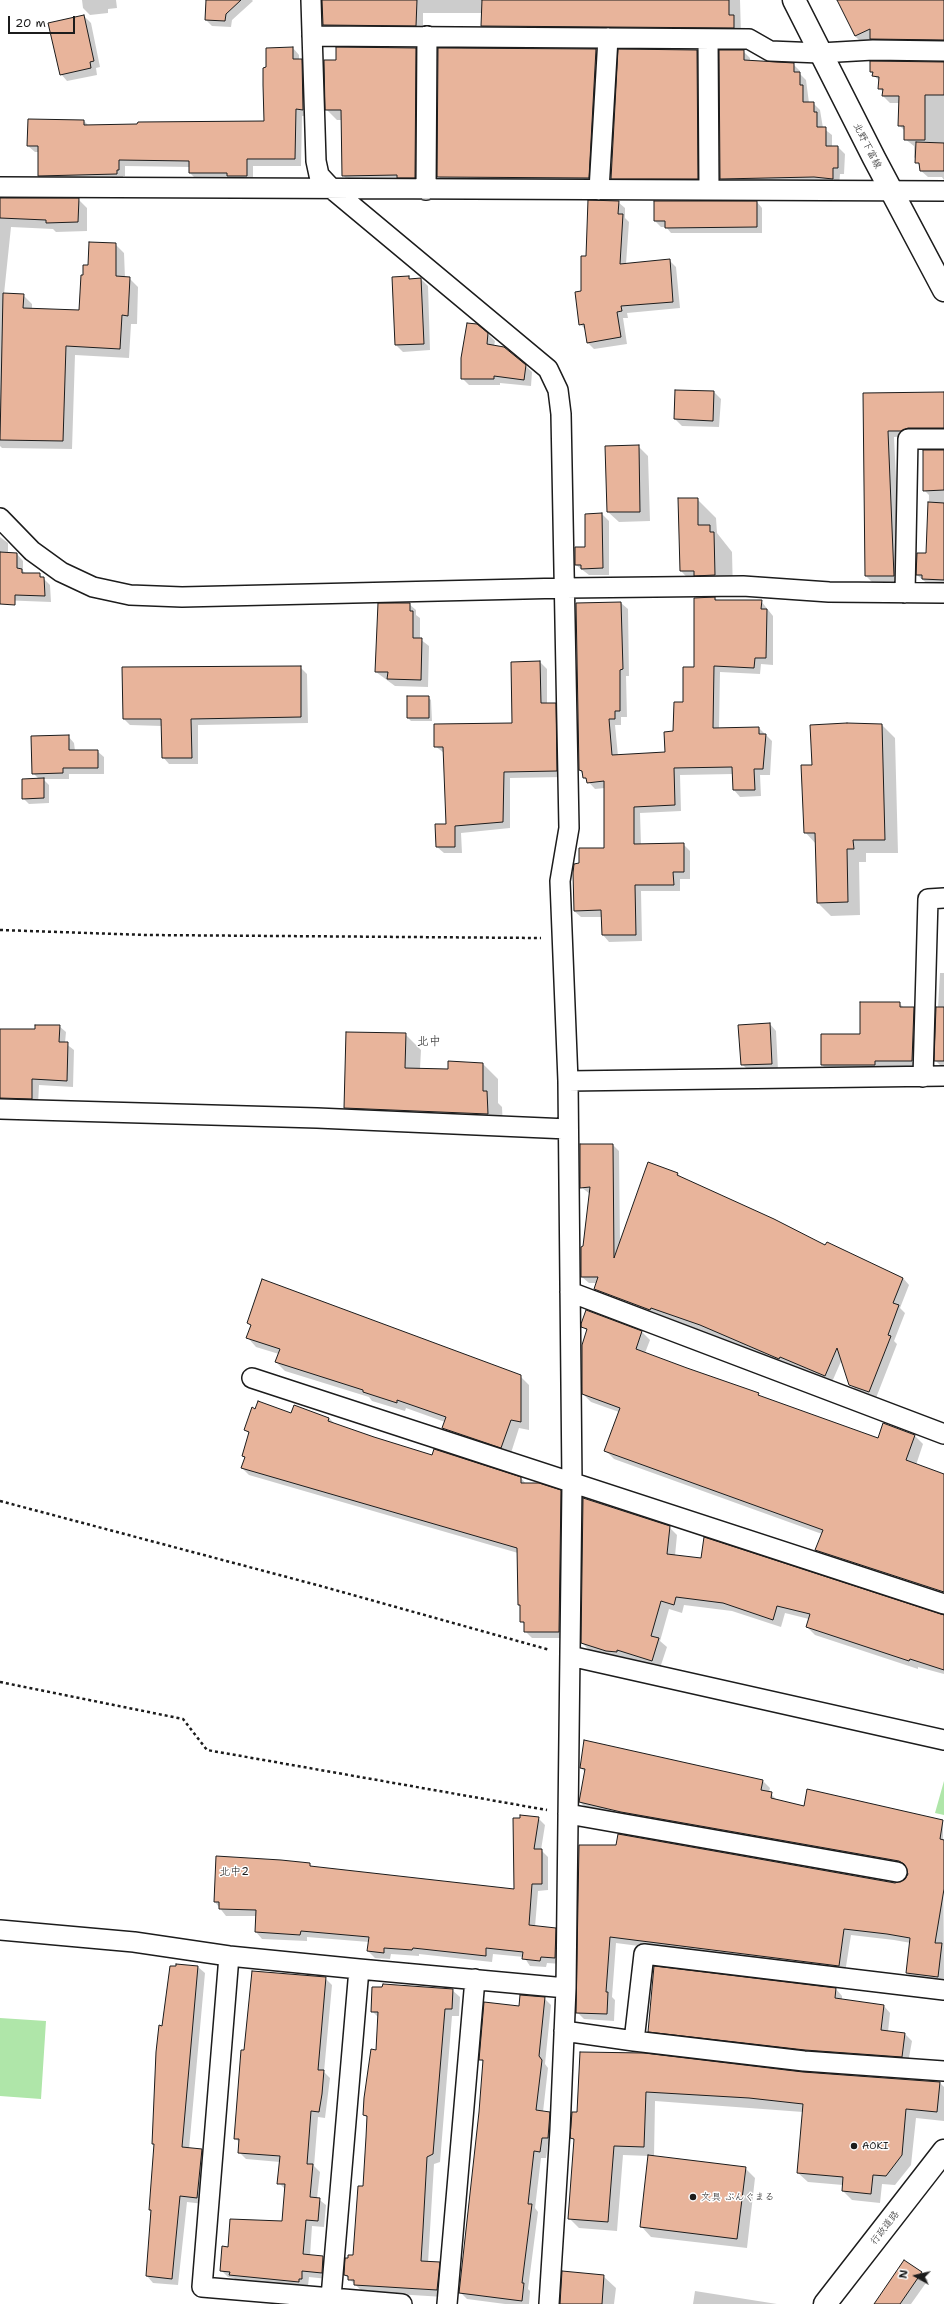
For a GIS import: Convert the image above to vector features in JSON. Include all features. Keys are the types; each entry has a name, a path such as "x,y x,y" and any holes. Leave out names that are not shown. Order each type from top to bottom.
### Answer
{"main road":[{"name":"北野下富線","path":"794,0 891,191 944,290"},
{"name":"行政道路","path":"825,2304 937,2169 944,2151"}],"street":[{"path":"311,0 316,161 319,175 332,189 548,369 558,390 562,414 569,828 560,881 561,938 568,1081 572,1484 566,1988 560,2130 548,2304"},
{"path":"312,36 708,38 749,39 770,51 820,53 873,50 944,51"},
{"path":"426,190 427,36"},
{"path":"599,190 608,38"},
{"path":"708,38 710,190"},
{"path":"0,187 944,191"},
{"path":"905,593 908,439 944,439"},
{"path":"0,518 32,551 61,572 93,587 130,595 182,597 566,588 743,586 829,592 944,593"},
{"path":"922,1077 928,899 944,898"},
{"path":"568,1081 944,1076"},
{"path":"0,1109 317,1118 568,1129"},
{"path":"570,1292 944,1434"},
{"path":"252,1378 572,1484 944,1604"},
{"path":"570,1656 944,1740"},
{"path":"568,1814 898,1872"},
{"path":"0,1930 134,1942 229,1956 566,1988"},
{"path":"634,2041 644,1954 944,1990"},
{"path":"229,1956 202,2287 402,2304"},
{"path":"332,2297 359,1969"},
{"path":"447,2304 475,1979"},
{"path":"564,2031 634,2041 804,2061 944,2071"}],"path":[{"path":"0,930 146,935 561,938"},
{"path":"0,1501 316,1585 570,1656"},
{"path":"0,1682 183,1719 207,1750 568,1814"}],"green space":[{"path":"944,1781 944,1815 935,1813"},
{"path":"0,2018 46,2021 41,2099 0,2096"}],"building":[{"path":"206,0 241,0 226,14 225,21 205,20"},
{"path":"322,0 417,0 416,26 323,25"},
{"path":"482,0 729,0 729,15 734,15 734,28 481,26"},
{"path":"837,0 944,0 944,40 870,39 870,29 855,36"},
{"path":"84,15 94,61 90,62 91,68 60,75 48,23"},
{"path":"293,47 293,59 302,59 303,110 296,109 295,159 247,159 247,176 227,176 227,173 189,173 189,161 119,160 119,170 117,170 117,174 38,176 38,146 27,146 28,119 84,120 84,125 137,124 138,122 264,121 263,68 266,67 266,48"},
{"path":"336,47 416,48 415,178 397,178 397,175 342,176 341,110 325,110 324,60 336,60"},
{"path":"438,48 596,49 589,178 437,177"},
{"path":"618,49 697,50 698,179 611,179"},
{"path":"719,50 744,50 744,60 794,63 794,72 800,72 800,85 803,85 803,102 814,102 814,112 817,112 817,127 826,127 826,146 838,146 838,168 833,168 833,179 814,177 720,179"},
{"path":"870,61 944,62 944,95 925,95 925,140 904,140 904,126 898,126 899,96 882,96 883,89 878,89 879,77 872,76 873,72 870,72"},
{"path":"916,142 944,143 944,171 920,171 919,163 915,163"},
{"path":"0,198 79,198 78,222 46,223 46,220 0,218"},
{"path":"588,200 619,201 618,214 623,214 620,264 670,259 673,302 621,306 622,311 617,312 621,337 587,343 584,324 579,325 575,292 581,291 581,256 586,256"},
{"path":"654,201 757,201 757,227 665,228 665,221 654,221"},
{"path":"89,242 116,243 116,276 130,277 128,316 122,315 120,349 66,346 63,441 0,440 3,293 24,294 23,308 79,310 81,275 83,275 83,265 88,265"},
{"path":"409,276 409,279 421,278 424,344 395,345 392,277"},
{"path":"467,323 477,324 488,333 487,344 504,347 526,365 524,380 494,376 494,379 461,379 461,358"},
{"path":"675,390 714,391 713,421 674,419"},
{"path":"944,392 944,428 908,428 901,431 888,431 894,576 865,576 863,393"},
{"path":"639,445 640,512 607,512 605,446"},
{"path":"923,450 944,450 944,490 923,491"},
{"path":"678,498 698,498 698,525 710,525 710,532 714,532 715,575 694,576 694,571 680,571"},
{"path":"928,502 944,503 944,580 922,579 922,575 916,575 917,553 926,553"},
{"path":"602,513 603,568 581,569 581,565 575,565 575,547 585,547 585,514"},
{"path":"0,552 17,553 17,568 22,569 22,573 40,573 40,577 44,577 45,596 15,595 15,605 0,604"},
{"path":"715,597 715,600 762,600 761,609 767,609 766,658 755,658 754,668 714,666 713,728 759,727 759,734 766,734 763,769 754,769 755,790 733,790 732,767 674,768 675,805 634,807 634,844 684,843 684,872 673,872 674,885 635,885 636,935 602,935 601,910 574,911 573,873 574,864 579,863 579,848 604,848 604,781 587,783 586,778 583,778 582,771 579,770 576,603 621,602 623,669 620,670 620,711 615,711 615,719 609,719 612,755 665,752 664,732 673,731 674,702 683,702 683,667 694,667 694,598"},
{"path":"378,603 410,603 410,611 413,611 413,638 422,638 421,680 387,679 388,672 375,672"},
{"path":"540,661 541,703 556,703 557,771 504,772 503,822 455,826 455,847 436,847 435,824 446,824 443,747 434,747 434,724 512,723 511,662"},
{"path":"301,666 301,717 191,719 192,758 162,758 161,719 123,719 122,667"},
{"path":"407,696 429,696 429,718 407,718"},
{"path":"847,723 882,724 885,840 853,840 854,849 847,849 848,902 817,903 815,833 804,833 801,765 812,765 810,725"},
{"path":"69,735 69,750 98,750 98,768 63,768 63,773 32,774 31,736"},
{"path":"44,778 44,798 22,799 22,779"},
{"path":"860,1002 900,1002 900,1007 914,1007 912,1061 875,1061 875,1065 821,1065 821,1034 860,1034"},
{"path":"936,1007 944,1007 944,1061 934,1061"},
{"path":"770,1023 772,1064 741,1065 738,1025"},
{"path":"35,1025 60,1025 59,1042 68,1042 67,1081 32,1079 32,1099 0,1098 0,1029 35,1029"},
{"path":"346,1032 406,1033 405,1068 448,1069 448,1061 483,1063 483,1091 487,1091 488,1114 344,1108"},
{"path":"580,1144 613,1144 614,1258 648,1162 678,1173 677,1175 774,1219 825,1245 827,1242 903,1278 893,1303 899,1305 888,1335 891,1336 869,1392 849,1385 837,1348 825,1376 780,1357 779,1359 700,1325 651,1308 650,1310 594,1289 598,1277 581,1277 581,1247 583,1246 590,1187 580,1188"},
{"path":"262,1279 521,1375 521,1422 511,1420 501,1448 442,1428 446,1417 397,1400 397,1403 363,1392 363,1390 275,1362 280,1349 246,1338 251,1325 247,1323"},
{"path":"586,1310 642,1331 636,1349 878,1438 883,1423 915,1435 906,1460 944,1474 944,1592 815,1550 823,1530 604,1451 620,1408 582,1394 582,1345 587,1329 581,1327 581,1324"},
{"path":"258,1401 291,1413 294,1405 329,1418 328,1421 374,1437 432,1455 434,1449 521,1477 521,1483 539,1483 561,1490 559,1632 524,1632 524,1622 520,1622 520,1605 518,1605 517,1548 241,1468 245,1457 242,1456 249,1432 244,1430 252,1407 255,1409"},
{"path":"583,1498 670,1526 667,1554 701,1558 704,1537 944,1615 944,1670 910,1659 909,1661 806,1627 810,1614 777,1606 773,1620 723,1603 676,1597 674,1605 661,1601 651,1636 659,1638 652,1661 617,1650 617,1652 606,1651 581,1643"},
{"path":"584,1740 763,1780 761,1790 772,1792 771,1798 804,1806 807,1789 943,1820 940,1839 944,1840 944,1889 935,1943 942,1943 938,1977 906,1973 910,1938 887,1934 844,1929 839,1966 610,1937 606,1992 608,1992 607,2014 576,2013 579,1845 616,1845 618,1834 895,1883 905,1879 908,1874 904,1864 899,1861 621,1812 579,1802 585,1769 580,1768"},
{"path":"520,1815 539,1817 534,1849 542,1849 542,1884 532,1884 529,1925 556,1928 555,1958 541,1957 540,1961 522,1959 523,1952 486,1948 486,1956 413,1948 412,1950 384,1948 384,1953 367,1951 369,1937 301,1931 300,1935 255,1932 256,1910 219,1909 219,1902 214,1902 216,1856 310,1863 310,1866 514,1889 513,1818 520,1818"},
{"path":"176,1964 198,1966 182,2147 202,2149 197,2198 180,2196 172,2279 146,2276 154,2144 152,2144 156,2052 159,2025 162,2026 170,1966 176,1966"},
{"path":"654,1966 836,1988 835,1998 884,2005 881,2030 905,2033 902,2057 805,2050 648,2032"},
{"path":"252,1971 326,1977 318,2070 324,2070 322,2094 319,2112 311,2111 307,2164 313,2164 310,2197 320,2198 318,2221 306,2220 303,2254 323,2256 322,2273 302,2271 302,2279 299,2279 299,2282 229,2275 230,2272 220,2271 222,2246 228,2247 230,2219 282,2221 285,2184 277,2184 280,2156 238,2153 239,2139 234,2139 241,2050 244,2050"},
{"path":"383,1984 453,1989 452,2009 445,2009 433,2154 427,2157 421,2261 440,2262 437,2290 354,2285 354,2280 348,2280 348,2276 344,2275 345,2258 348,2258 348,2255 353,2255 358,2186 363,2186 367,2116 363,2115 364,2098 371,2049 376,2050 378,2012 371,2012 372,1987 382,1987"},
{"path":"520,1995 545,1997 539,2056 542,2060 536,2110 550,2112 548,2138 542,2138 540,2152 534,2151 528,2204 532,2204 522,2283 524,2283 522,2301 459,2293 479,2112 483,2060 479,2060 484,2002 519,2006"},
{"path":"580,2052 644,2053 803,2072 940,2082 937,2112 906,2109 902,2155 886,2176 873,2175 871,2194 842,2191 843,2177 797,2173 803,2104 749,2098 646,2092 644,2147 614,2146 608,2222 568,2219 574,2139 570,2138 572,2112 577,2112"},
{"name":"文具 ぶんぐまる","path":"648,2155 746,2167 737,2239 640,2227"},
{"path":"904,2260 922,2272 900,2304 874,2304"},
{"path":"562,2271 604,2275 602,2304 560,2304"}],"place":[{"name":"AOKI","path":"854,2146"},
{"name":"文具 ぶんぐまる","path":"693,2197"}],"district":[{"name":"北中","path":"429,1042"},
{"name":"北中2","path":"234,1872"}]}
